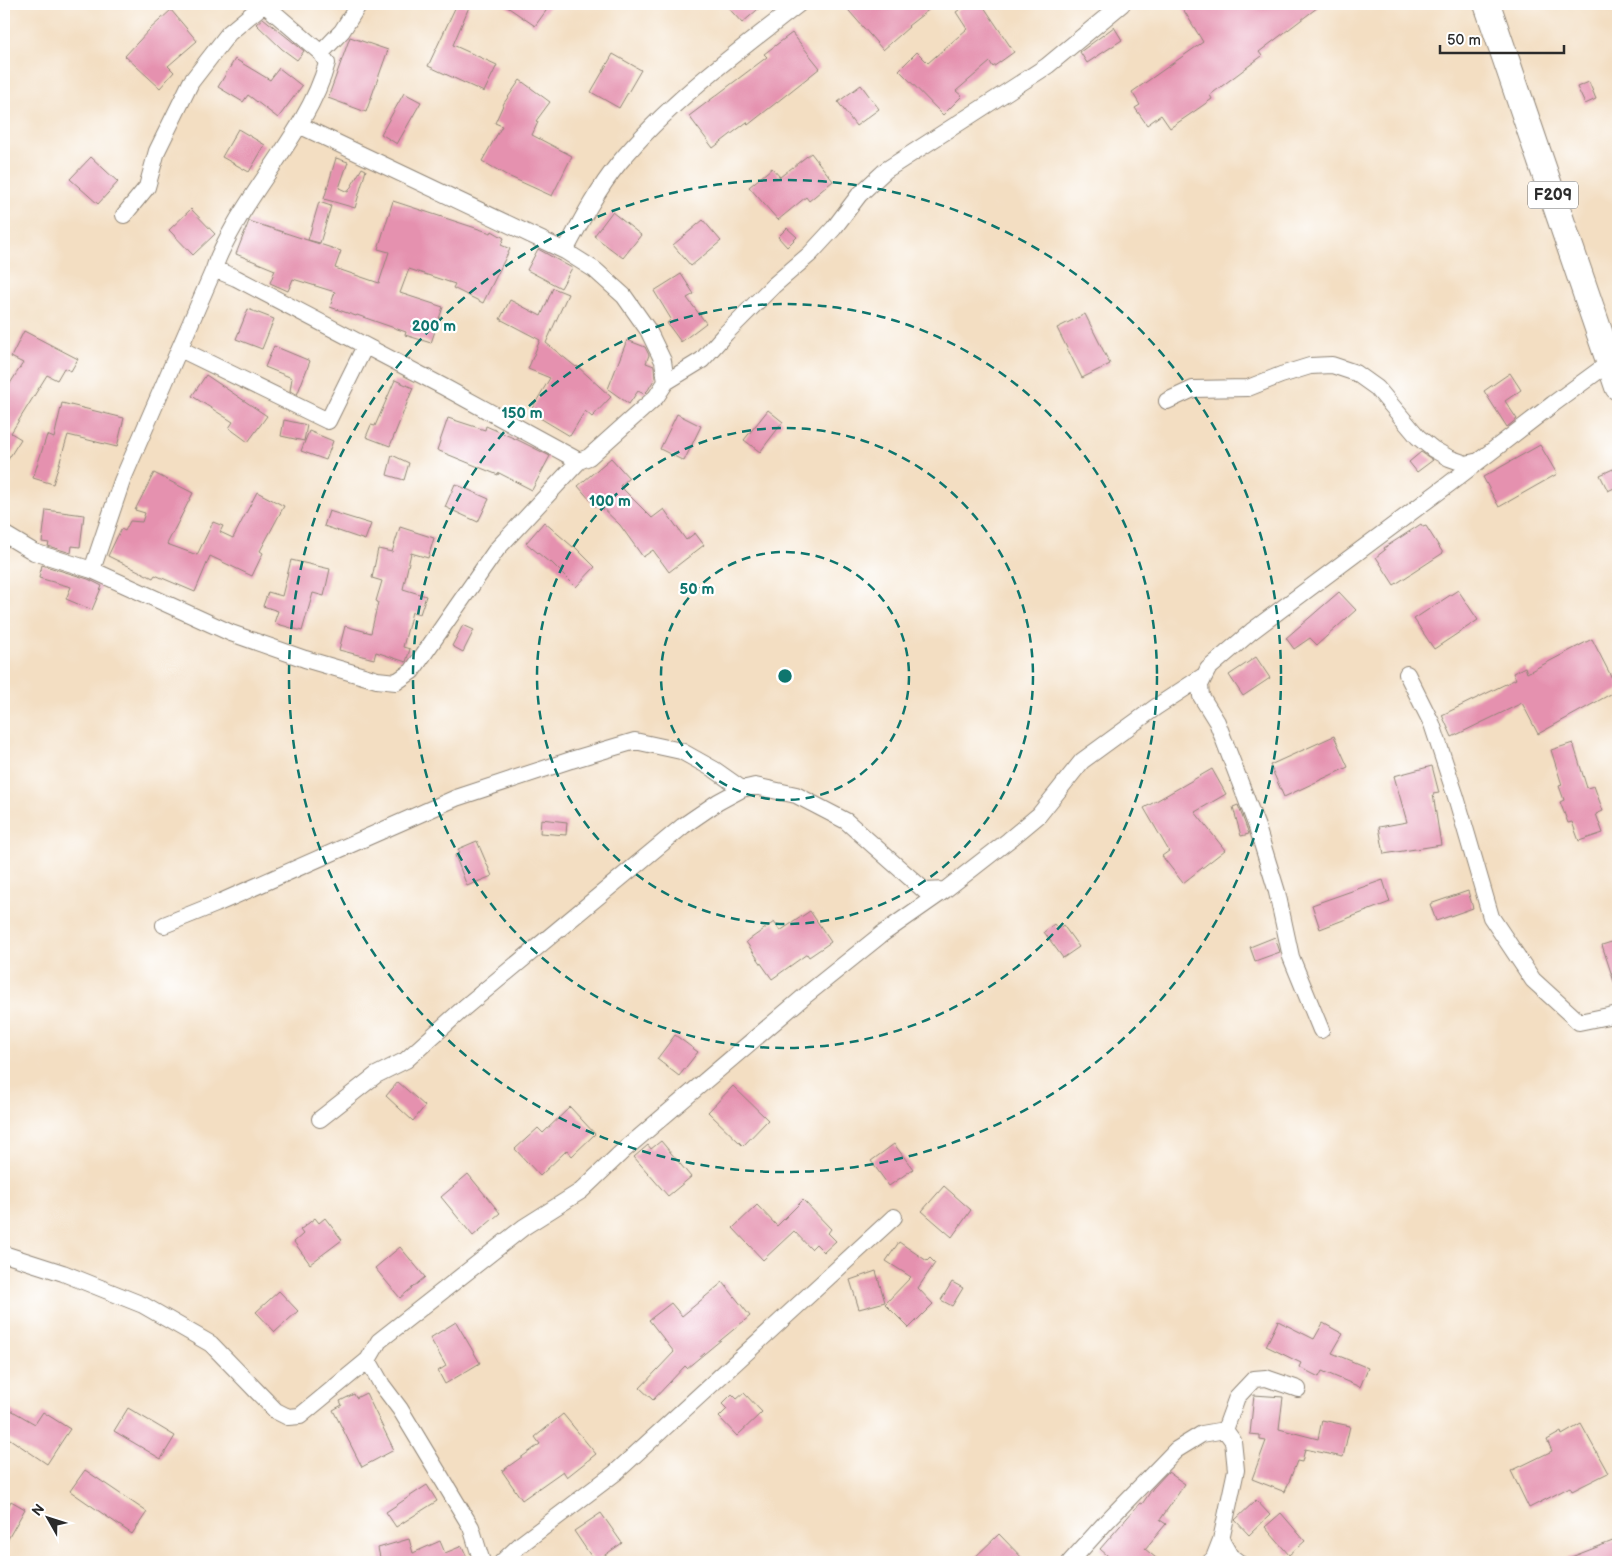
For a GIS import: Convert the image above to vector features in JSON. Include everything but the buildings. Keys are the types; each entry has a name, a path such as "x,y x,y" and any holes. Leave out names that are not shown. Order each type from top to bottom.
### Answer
{"main road":[{"name":"F209","path":"1487,4 1614,361"}],"street":[{"path":"92,570 122,481 214,269 218,254 252,195 299,125 322,81 327,63 321,53 264,4 229,33 192,82 157,151 147,187 124,215"},
{"path":"321,53 342,31 359,4"},
{"path":"565,251 586,211 618,164 654,124 718,68 799,4"},
{"path":"4,534 34,552 92,570 231,633 305,659 377,680 396,682 412,671 497,549 578,460 589,457 656,397 666,382 702,360 773,286 810,254 834,228 859,195 886,170 1047,66 1122,4"},
{"path":"299,125 565,251 595,270 624,296 648,330 663,361 666,382"},
{"path":"214,269 236,278 578,460"},
{"path":"180,349 328,421 365,346"},
{"path":"1321,1030 1292,957 1277,892 1257,827 1217,722 1202,696 1200,685 1208,669 1252,631 1553,404 1614,361"},
{"path":"1167,401 1193,389 1248,388 1310,366 1332,365 1356,373 1377,388 1418,437 1433,449 1449,458 1466,464 1479,461"},
{"path":"1407,674 1432,724 1456,797 1491,917 1532,980 1580,1022 1618,1014"},
{"path":"4,1254 63,1273 142,1305 211,1344 276,1411 288,1417 300,1416 368,1360 379,1341 524,1228 581,1191 624,1150 806,995 882,934 945,890 1039,815 1082,761 1156,707 1205,675"},
{"path":"164,925 456,798 635,741 681,751 716,770 742,789"},
{"path":"320,1119 376,1075 406,1060 465,1007 683,826 718,802 742,789 755,786 796,795 846,821 925,891 945,890"},
{"path":"502,1562 520,1545 615,1474 894,1217"},
{"path":"368,1360 382,1385 400,1409 471,1527 482,1562"},
{"path":"1225,1430 1236,1397 1254,1379 1266,1378 1298,1389"},
{"path":"1210,1562 1214,1558 1221,1540 1236,1470 1233,1441 1225,1430"},
{"path":"1070,1562 1107,1520 1176,1450 1202,1434 1225,1430"},
{"path":"1221,1540 1230,1556 1238,1562"}]}
